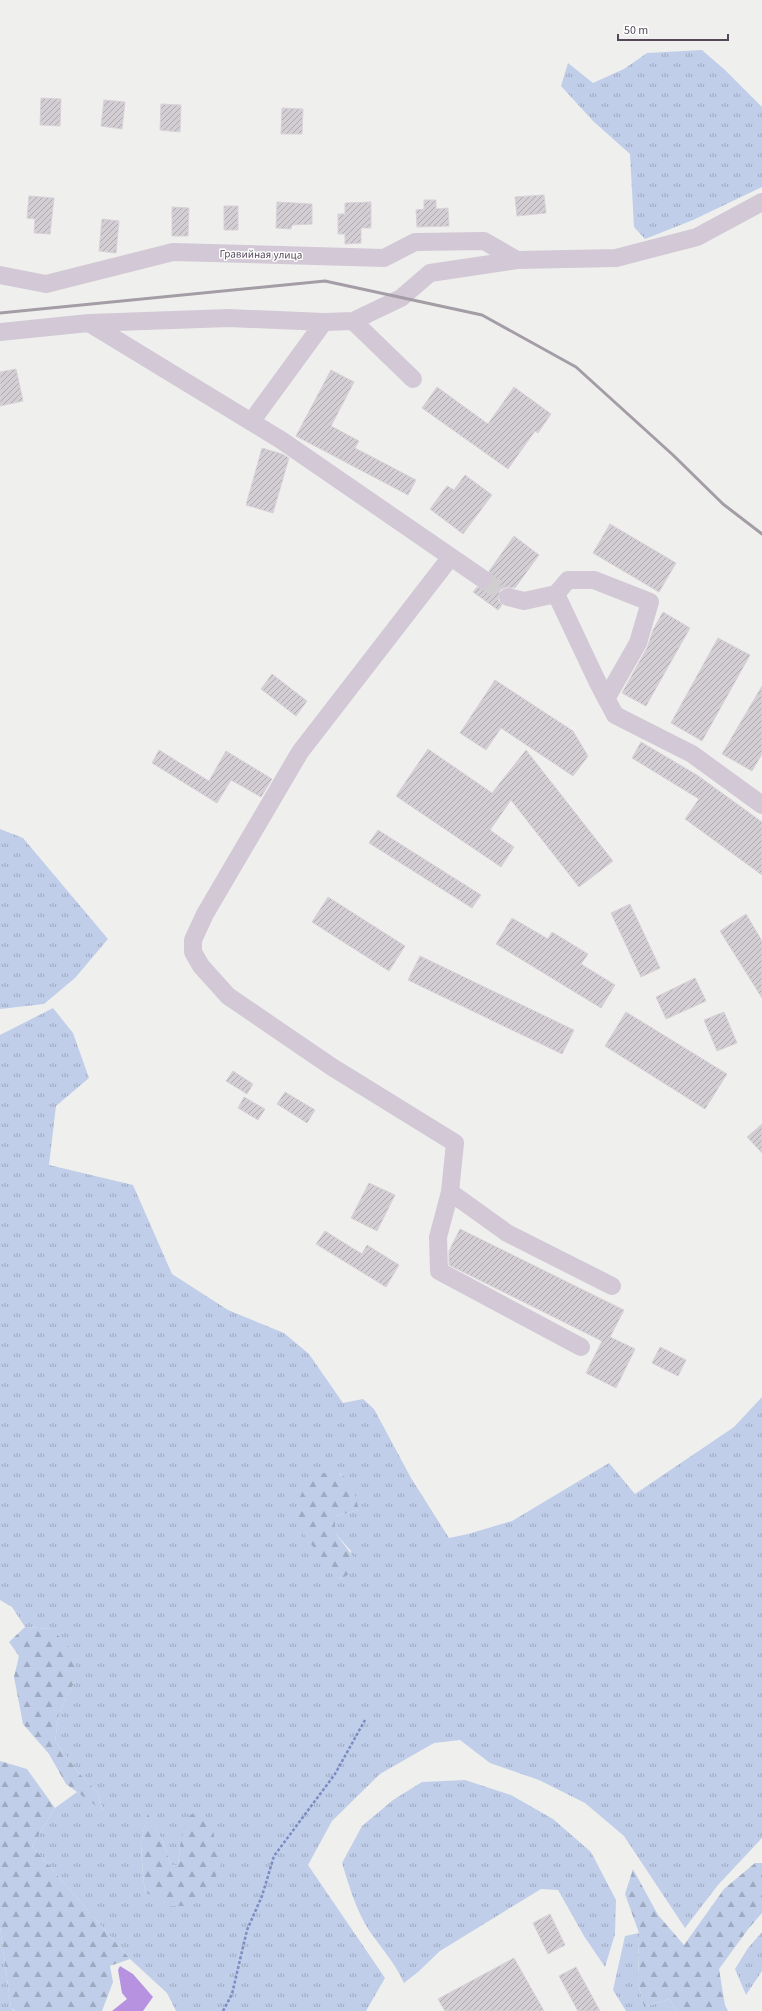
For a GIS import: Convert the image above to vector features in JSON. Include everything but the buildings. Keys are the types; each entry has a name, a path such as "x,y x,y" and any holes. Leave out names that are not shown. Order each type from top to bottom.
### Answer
{"street":[{"path":"0,332 88,323 229,318 324,322 353,321 401,298 430,273 517,260 616,258 697,237 762,202"},
{"name":"Гравийная улица","path":"0,275 46,284 173,252 384,258 415,242 484,241 517,260"},
{"path":"353,321 413,379"},
{"path":"250,422 324,322"},
{"path":"88,323 281,440 450,558 483,579"},
{"path":"450,558 300,752 266,813 220,888 193,940 193,952 201,966 228,996 332,1067 455,1143 450,1192 438,1236 438,1270 581,1347"},
{"path":"508,596 524,601 556,594 568,580 594,580 650,602 638,643 606,699"},
{"path":"556,594 615,715 692,754 762,805"},
{"path":"450,1192 507,1233 612,1286"}],"path":[{"path":"223,2011 232,1994 248,1930 262,1896 274,1856 334,1774 365,1720"}],"green space":[{"path":"702,50 725,70 762,107 762,187 693,220 645,239 634,227 630,154 593,121 561,86 568,63 593,83 624,69 647,53"},
{"path":"0,829 23,838 108,939 75,978 44,1004 0,1009"},
{"path":"53,1008 73,1033 89,1078 56,1106 49,1165 133,1185 172,1274 228,1310 284,1333 309,1354 343,1403 363,1399 374,1409 411,1478 449,1538 512,1521 609,1463 635,1494 734,1427 762,1397 762,1838 718,1885 685,1928 624,1836 585,1803 539,1780 490,1763 460,1740 434,1743 380,1774 332,1821 308,1865 385,1978 366,2011 176,2011 167,1993 130,1959 32,1846 55,1808 77,1792 103,1810 97,1792 78,1772 55,1741 59,1713 73,1685 52,1629 25,1627 12,1607 0,1600 0,1035","holes":["340,1473 359,1510 335,1516 335,1533 351,1551 349,1573 341,1579 321,1555","148,1815 163,1842 171,1865 178,1866 180,1846 191,1906 145,1892 142,1844"]},
{"path":"313,1473 341,1475 350,1482 356,1498 359,1510 335,1516 335,1533 356,1560 349,1574 341,1579 308,1540 298,1523 296,1516 297,1505"},
{"path":"25,1627 52,1629 77,1655 73,1685 59,1713 55,1741 78,1772 97,1792 103,1811 66,1784 49,1754 23,1724 14,1677 19,1656 9,1642"},
{"path":"0,1761 27,1769 55,1808 32,1846 130,1959 110,1966 113,1982 102,2011 15,2011 11,2008 0,1927"},
{"path":"465,1780 511,1795 553,1819 591,1852 616,1900 615,1934 605,1967 584,1936 558,1890 541,1889 440,1951 404,1983 392,1961 368,1929 353,1897 342,1863 362,1826 393,1800 422,1782"},
{"path":"197,1811 211,1823 221,1864 211,1889 191,1906 170,1906 145,1892 142,1843 145,1824 148,1814 163,1842 171,1865 178,1866 180,1846 187,1817"},
{"path":"755,1863 762,1863 762,1913 719,1969 725,2005 728,2011 676,2011 670,1999 644,2007 638,1983 639,1933 625,1894 633,1869 658,1915 684,1945 724,1889"},
{"path":"0,1927 11,2008 14,2011 0,2011"},
{"path":"762,1932 762,1971 746,1995 735,1969 748,1948"},
{"path":"639,1933 638,1983 644,2007 670,1999 676,2011 626,2011 613,1990 625,1936"}],"shaded area":[{"path":"120,1966 133,1974 153,1997 143,2011 112,2011 127,1999 122,1993 118,1970"}],"tunnel":[{"path":"483,579 508,597"}],"railway":[{"path":"0,313 325,281 482,315 576,367 673,455 723,504 762,534"}]}
